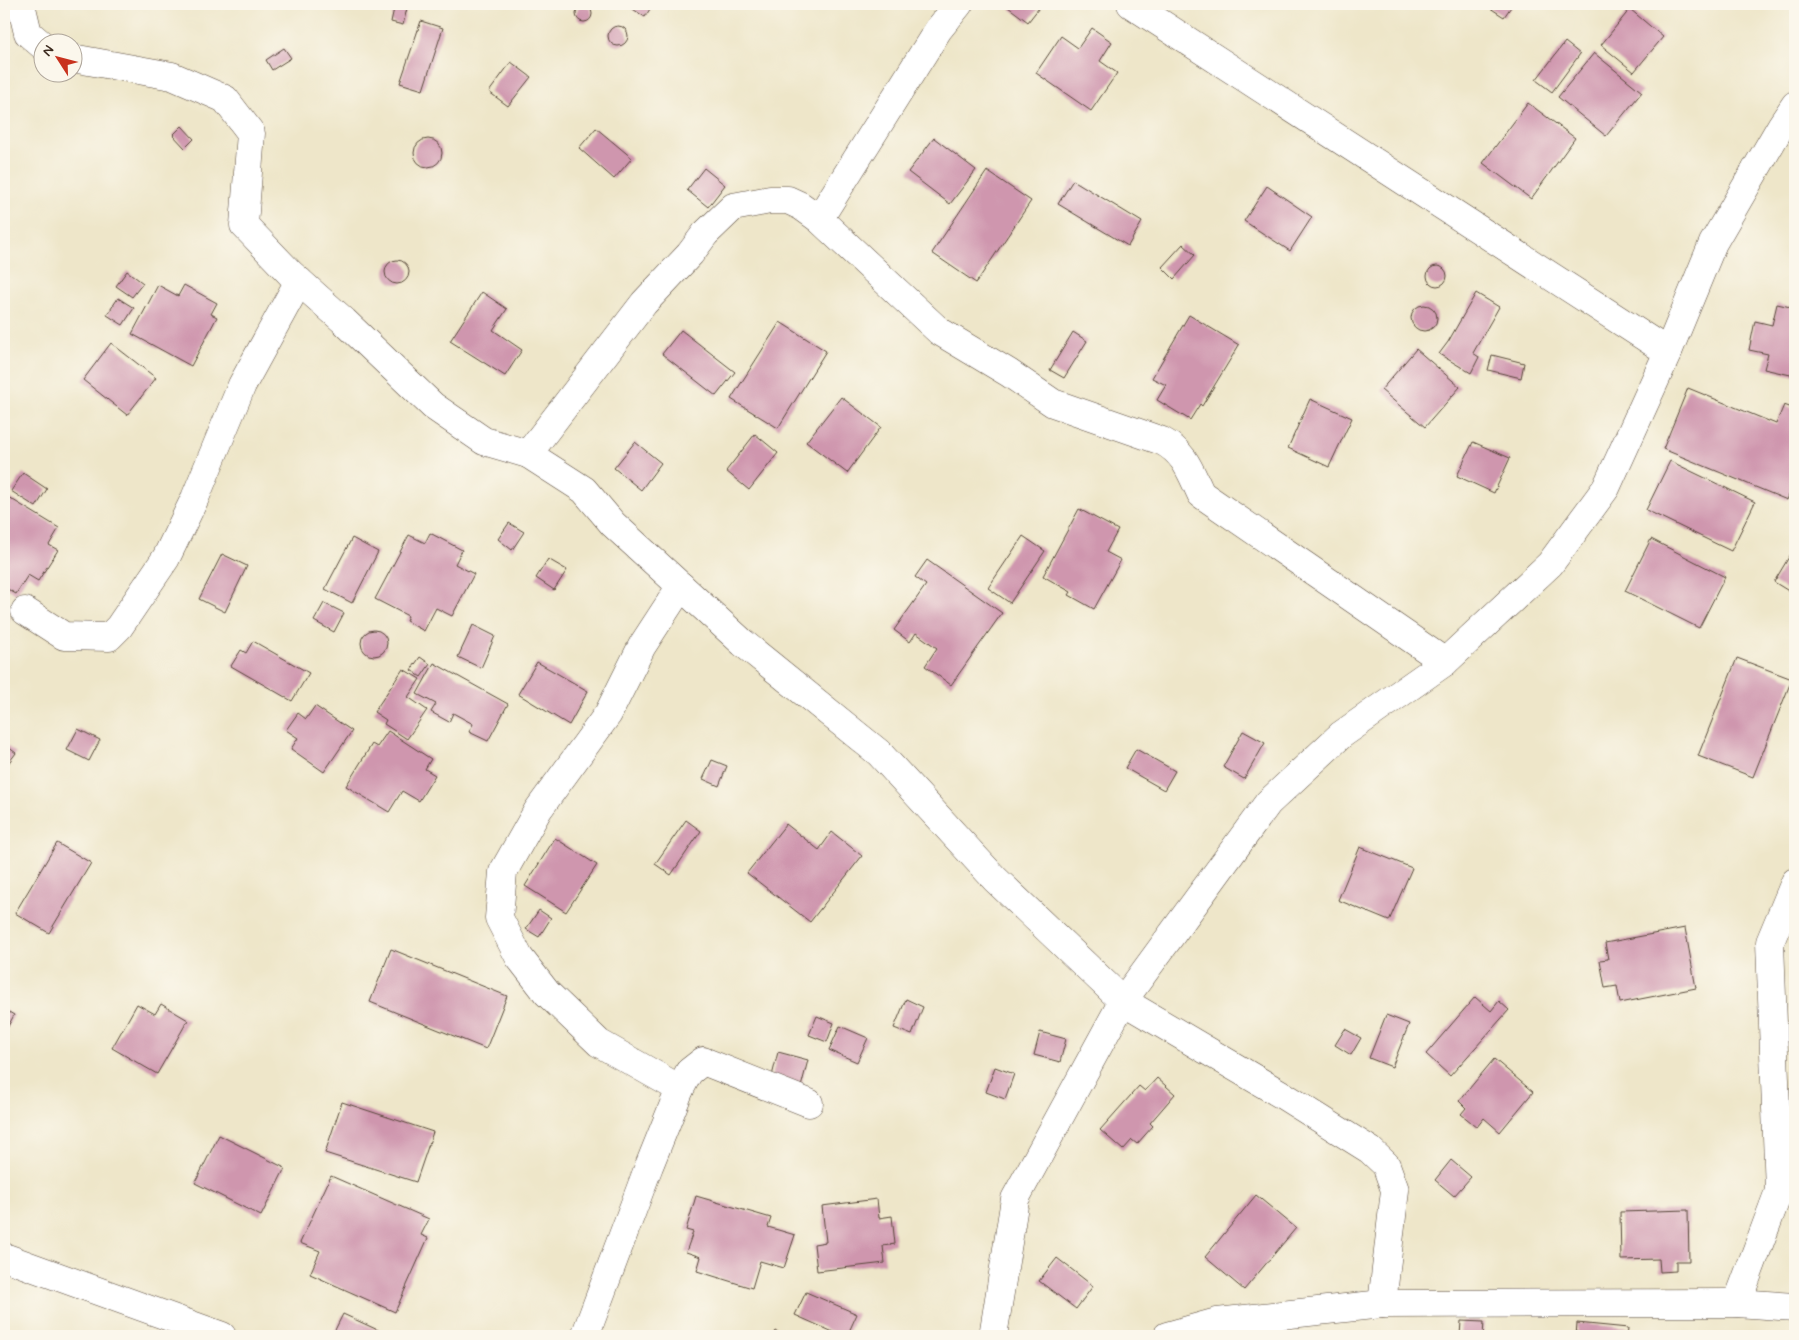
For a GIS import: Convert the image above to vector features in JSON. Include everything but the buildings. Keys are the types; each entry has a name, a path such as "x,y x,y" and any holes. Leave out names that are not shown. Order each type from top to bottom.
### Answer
{"street":[{"path":"21,4 28,33 32,36"},
{"path":"819,219 938,30 959,4"},
{"path":"1132,4 1668,352"},
{"path":"82,60 172,76 225,99 251,133 244,225 299,281 433,406 484,441 528,454 584,490 613,524 743,644 879,753 995,879 1123,1001 1284,1096 1370,1150 1386,1165 1394,1190 1382,1304"},
{"path":"994,1336 996,1313 1015,1199 1123,1001 1268,804 1341,735 1445,662 1550,564 1606,488 1668,352 1713,243 1795,105"},
{"path":"528,454 644,303 690,254 705,234 733,207 770,200 788,200 801,206 819,219 939,331 1009,373 1053,403 1172,446 1179,452 1187,464 1201,494 1445,662"},
{"path":"26,611 64,636 109,637 119,627 166,558 195,498 242,384 299,281"},
{"path":"680,1089 599,1043 547,993 520,957 499,918 503,872 538,810 608,714 642,646 681,586"},
{"path":"1737,1303 1779,1191 1770,942 1795,882"},
{"path":"585,1336 649,1166 680,1089 689,1072 703,1060 809,1103"},
{"path":"4,1257 222,1336"},
{"path":"1167,1336 1216,1322 1382,1304 1737,1303 1795,1307"}]}
